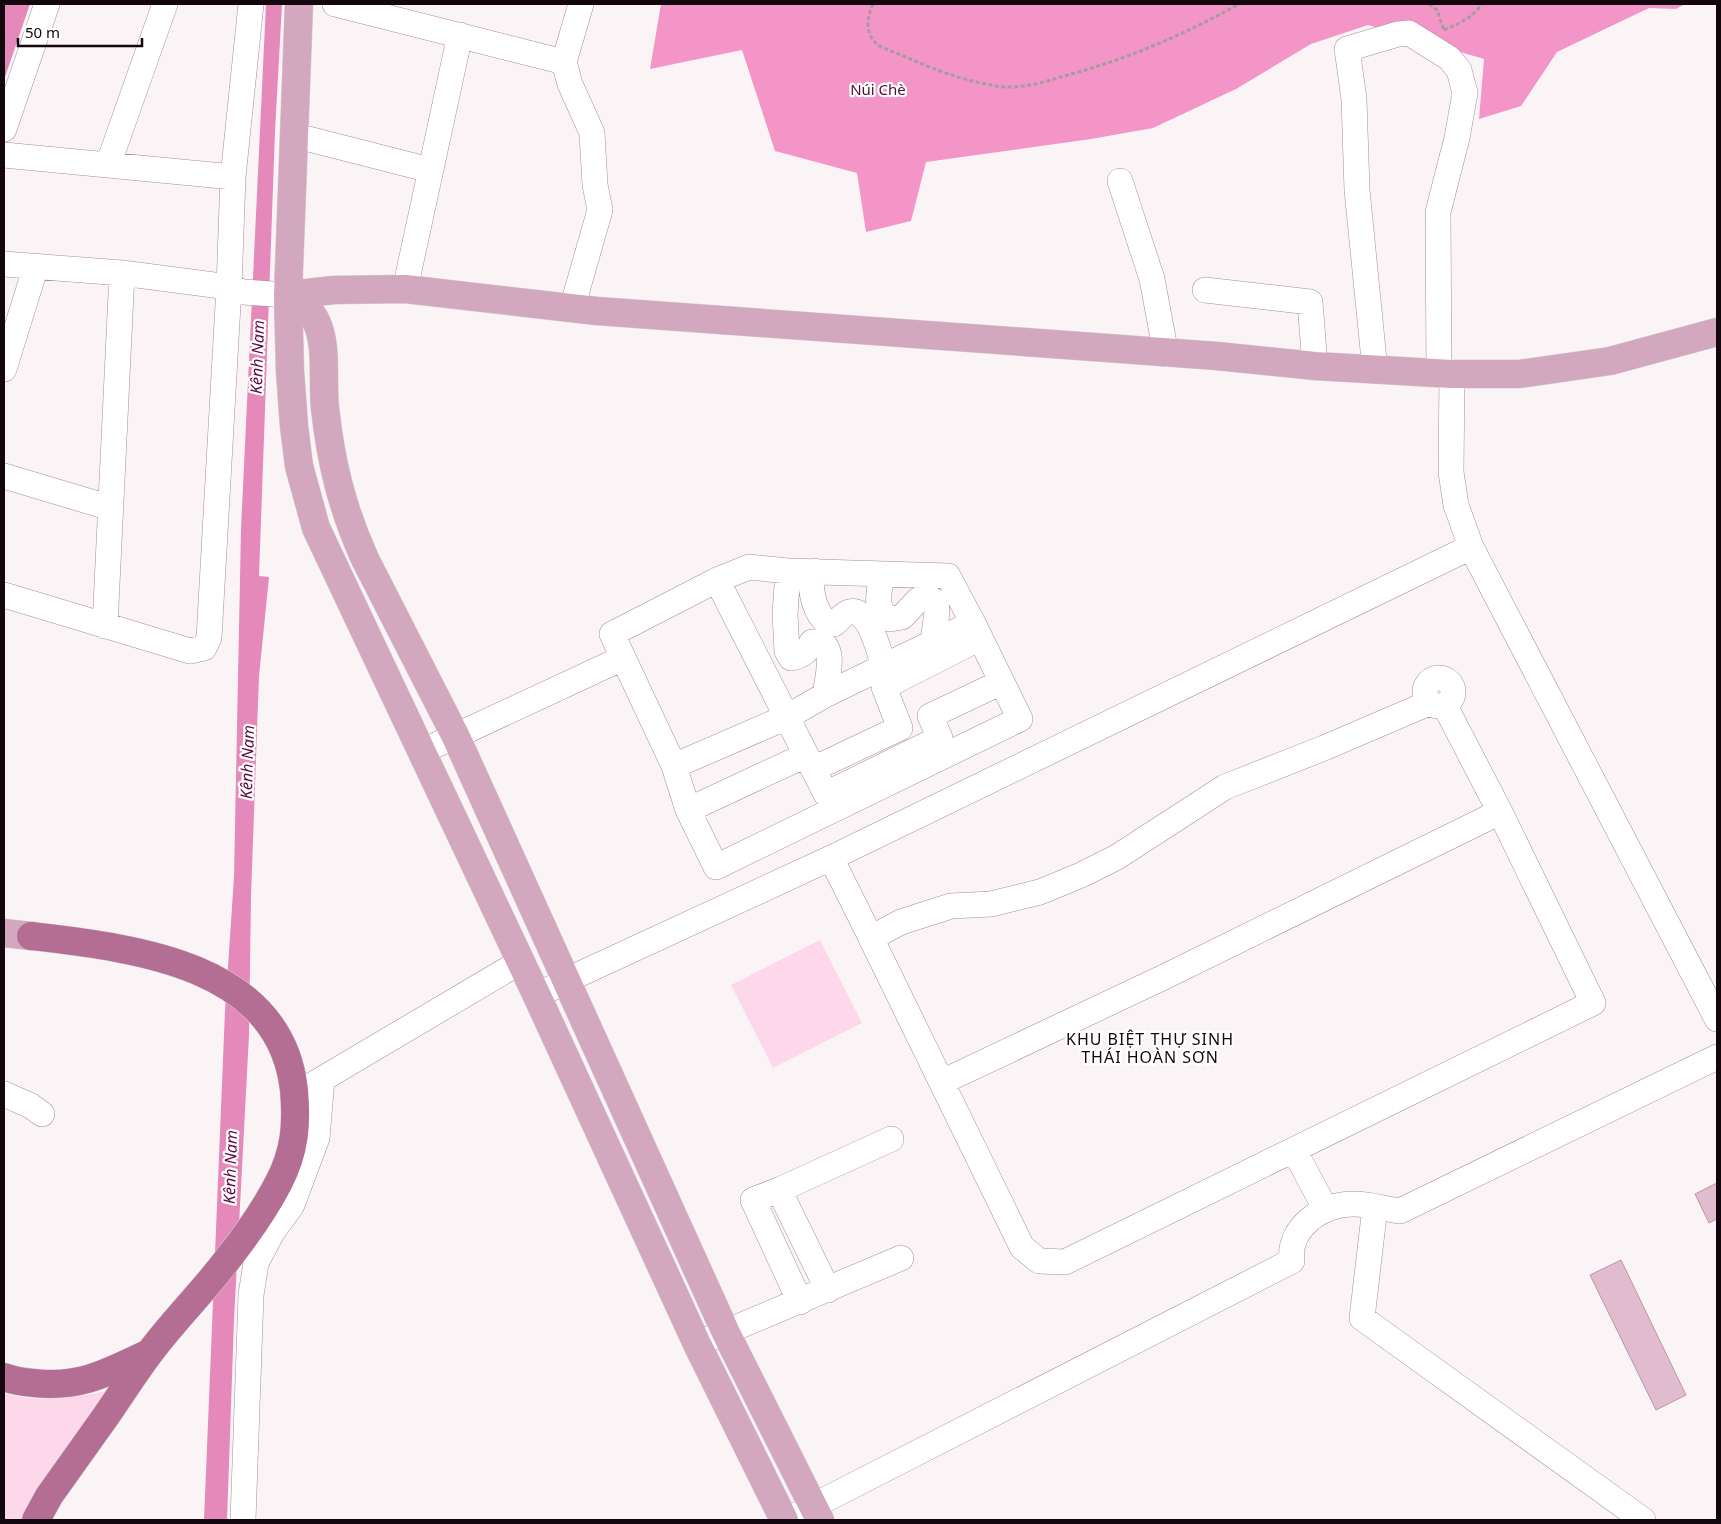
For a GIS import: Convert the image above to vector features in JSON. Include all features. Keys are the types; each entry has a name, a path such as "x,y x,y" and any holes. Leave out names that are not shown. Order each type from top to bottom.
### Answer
{"highway":[{"path":"31,936 144,953 180,963 208,975 235,991 258,1011 274,1030 286,1052 290,1066 296,1122 292,1148 287,1164 279,1182 261,1210 228,1260 148,1354 49,1496 36,1520"},
{"path":"4,1377 14,1381 51,1385 77,1383 109,1372 148,1354"}],"main road":[{"path":"299,4 288,295 294,426 299,466 316,528 537,996 697,1344 784,1520"},
{"path":"288,295 334,290 405,288 572,308 1166,354 1217,356 1315,366 1445,374 1519,374 1610,361 1717,332"},
{"path":"288,295 311,313 320,331 325,407 332,459 337,483 353,532 456,737 726,1333 817,1513"},
{"path":"4,933 31,936"}],"street":[{"path":"4,128 47,4"},
{"path":"108,165 165,4"},
{"path":"4,595 190,651 204,648 209,638 236,289 234,177 251,4"},
{"path":"335,4 564,62"},
{"path":"572,308 600,210 594,185 592,133 570,84 564,62 581,4"},
{"path":"1375,370 1357,190 1354,99 1347,49 1398,34 1409,33 1449,58 1459,70 1465,93 1438,212 1451,472 1456,505 1471,547 1717,1020"},
{"path":"405,288 460,35"},
{"path":"293,135 430,170"},
{"path":"4,155 234,177"},
{"path":"1120,181 1152,279 1166,354"},
{"path":"4,264 122,273 288,295"},
{"path":"4,369 36,266"},
{"path":"105,626 122,273"},
{"path":"1205,290 1310,302 1315,366"},
{"path":"4,476 111,508"},
{"path":"537,996 567,980 831,858 1471,547"},
{"path":"749,567 788,571 948,576 977,630 1020,719 716,867 688,810 674,766 612,634 717,580 749,567"},
{"path":"788,571 785,614 787,651 791,658 800,656 808,650 812,642 824,643 828,648 829,661 825,695"},
{"path":"815,571 811,590 822,618 828,623 834,624 844,614 849,612 863,615 875,638 884,667"},
{"path":"882,574 878,605 882,613 890,619 902,617 918,600 926,597 936,602 937,612 933,642"},
{"path":"717,580 826,794 940,738 930,716 998,675"},
{"path":"674,766 787,717 825,695 933,642 977,630"},
{"path":"688,810 813,769 900,728 884,687 977,630"},
{"path":"422,752 623,658"},
{"path":"831,858 1022,1248 1039,1261 1065,1262 1593,1003 1500,812 1437,704 1224,787 1118,857 1040,892 991,904 950,906 901,922 871,938"},
{"path":"942,1082 1164,977 1500,812"},
{"path":"294,1096 520,962"},
{"path":"788,1520 817,1513 1292,1261 1293,1240 1305,1223 1326,1210 1336,1206 1353,1204 1400,1211 1717,1057"},
{"path":"243,1520 251,1295 256,1263 273,1231 292,1205 317,1138 322,1079"},
{"path":"4,1094 42,1114"},
{"path":"800,1302 753,1200 891,1139"},
{"path":"1294,1150 1326,1210"},
{"path":"779,1190 828,1290"},
{"path":"1375,1207 1362,1318 1643,1520"},
{"path":"697,1344 901,1258"}],"path":[{"path":"873,4 867,23 871,40 879,46 942,73 1004,88 1037,84 1085,71 1199,26 1239,4"},
{"path":"1444,30 1458,25 1471,16 1482,4"}],"shaded area":[{"path":"820,940 862,1023 773,1068 731,985"},
{"path":"112,1390 23,1520 4,1520 4,1393 45,1399"}],"green space":[{"name":"Núi Chè","path":"661,4 1685,4 1676,9 1649,8 1557,52 1521,106 1479,119 1484,59 1368,25 1311,44 1236,89 1153,128 1091,139 926,162 911,221 866,232 857,173 775,151 742,50 650,69"}],"water":[{"path":"4,4 30,4 4,80"},
{"name":"Kênh Nam","path":"266,4 282,4 275,131 259,576 269,577 259,676 251,896 249,1035 234,1320 227,1520 204,1520 225,1011 234,877 241,529"}],"building":[{"path":"1717,1183 1717,1219 1709,1223 1695,1194"},
{"path":"1621,1260 1686,1395 1656,1410 1590,1275"}],"district":[{"name":"KHU BIỆT THỰ SINH THÁI HOÀN SƠN","path":"1150,1048"}]}
